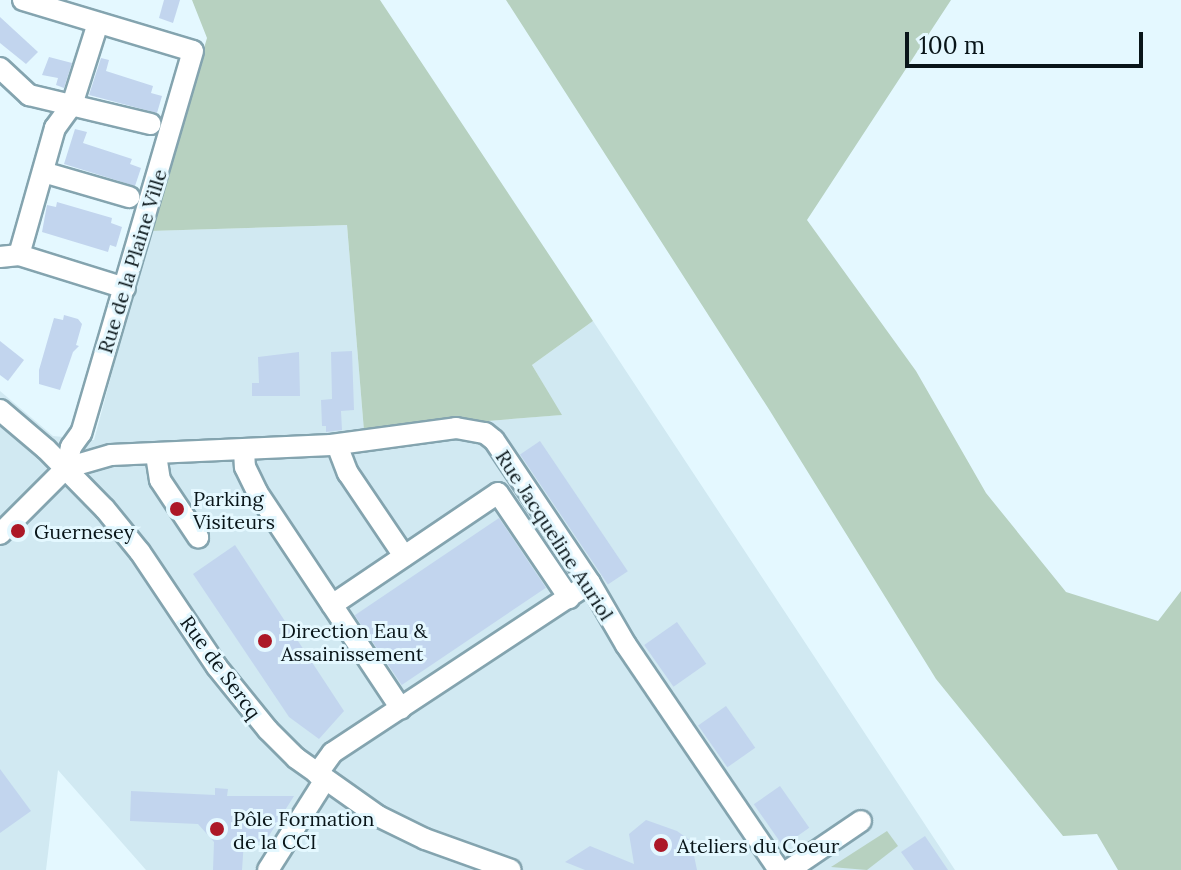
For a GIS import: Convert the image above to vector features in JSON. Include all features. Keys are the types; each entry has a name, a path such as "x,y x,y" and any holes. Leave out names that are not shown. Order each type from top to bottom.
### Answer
{"street":[{"path":"23,0 98,23 72,105 55,128 43,172 9,256 125,288"},
{"name":"Rue de la Plaine Ville","path":"66,468 71,447 81,433 193,51 98,23"},
{"path":"0,68 29,95 151,124"},
{"path":"43,172 129,197"},
{"name":"Rue de Sercq","path":"0,410 66,468 140,552 247,706 290,752 378,816 408,831 511,870"},
{"name":"Rue Jacqueline Auriol","path":"66,468 111,455 337,445 456,428 485,433 494,440 590,583 626,645 779,870"},
{"path":"337,445 348,473 404,556"},
{"path":"244,450 245,467 257,492 401,709"},
{"path":"156,455 160,480 198,537"},
{"path":"0,534 66,468"},
{"path":"332,605 498,493 569,598"},
{"path":"268,870 332,753 590,583"},
{"path":"789,870 861,821"}],"shaded area":[{"path":"347,225 364,431 561,415 532,365 593,321 955,870 146,870 58,770 46,870 0,870 0,391 53,436 94,440 150,231"}],"green space":[{"path":"192,0 380,0 593,321 532,365 562,415 364,431 347,225 150,231 207,38"},
{"path":"506,0 951,0 807,220 916,371 986,493 1066,592 1158,621 1181,591 1181,870 1118,870 1097,834 1063,836 936,679 770,411"},
{"path":"887,831 898,846 867,870 831,867"}],"building":[{"path":"164,0 180,0 173,23 159,18"},
{"path":"0,17 38,52 26,64 0,43"},
{"path":"49,57 72,63 64,88 56,85 58,78 42,75"},
{"path":"101,58 109,60 106,71 153,86 151,93 162,96 157,113 89,95"},
{"path":"75,129 87,132 83,143 132,159 130,164 141,168 135,186 64,164"},
{"path":"57,202 112,218 111,223 122,227 116,247 110,245 108,252 42,232 47,205 56,207"},
{"path":"64,315 78,319 82,324 76,345 79,346 73,352 60,390 39,384 39,370 54,318 63,320"},
{"path":"0,341 24,360 8,381 0,375"},
{"path":"352,351 354,410 341,411 342,430 326,432 326,426 322,426 321,400 332,399 331,352"},
{"path":"299,352 300,396 252,396 252,383 259,383 258,357"},
{"path":"540,441 628,571 608,585 520,454"},
{"path":"499,518 546,588 402,685 355,615"},
{"name":"Direction Eau & Assainissement","path":"235,545 344,711 319,739 289,717 193,574"},
{"path":"677,622 706,664 673,687 644,645"},
{"path":"726,706 755,748 727,767 698,726"},
{"path":"0,769 31,811 0,833"},
{"path":"780,786 809,828 783,846 754,804"},
{"name":"Pôle Formation de la CCI","path":"215,788 228,789 227,796 294,796 265,842 244,841 242,870 213,870 214,842 198,824 130,821 131,791 215,795"},
{"name":"Ateliers du Coeur","path":"646,820 677,831 691,841 697,870 585,870 565,862 590,846 634,864 629,834"},
{"path":"925,836 948,870 914,870 901,852"}],"place":[{"name":"Parking Visiteurs","path":"177,509"},
{"name":"Guernesey","path":"18,531"},
{"name":"Direction Eau & Assainissement","path":"265,641"},
{"name":"Pôle Formation de la CCI","path":"217,829"},
{"name":"Ateliers du Coeur","path":"661,845"}]}
